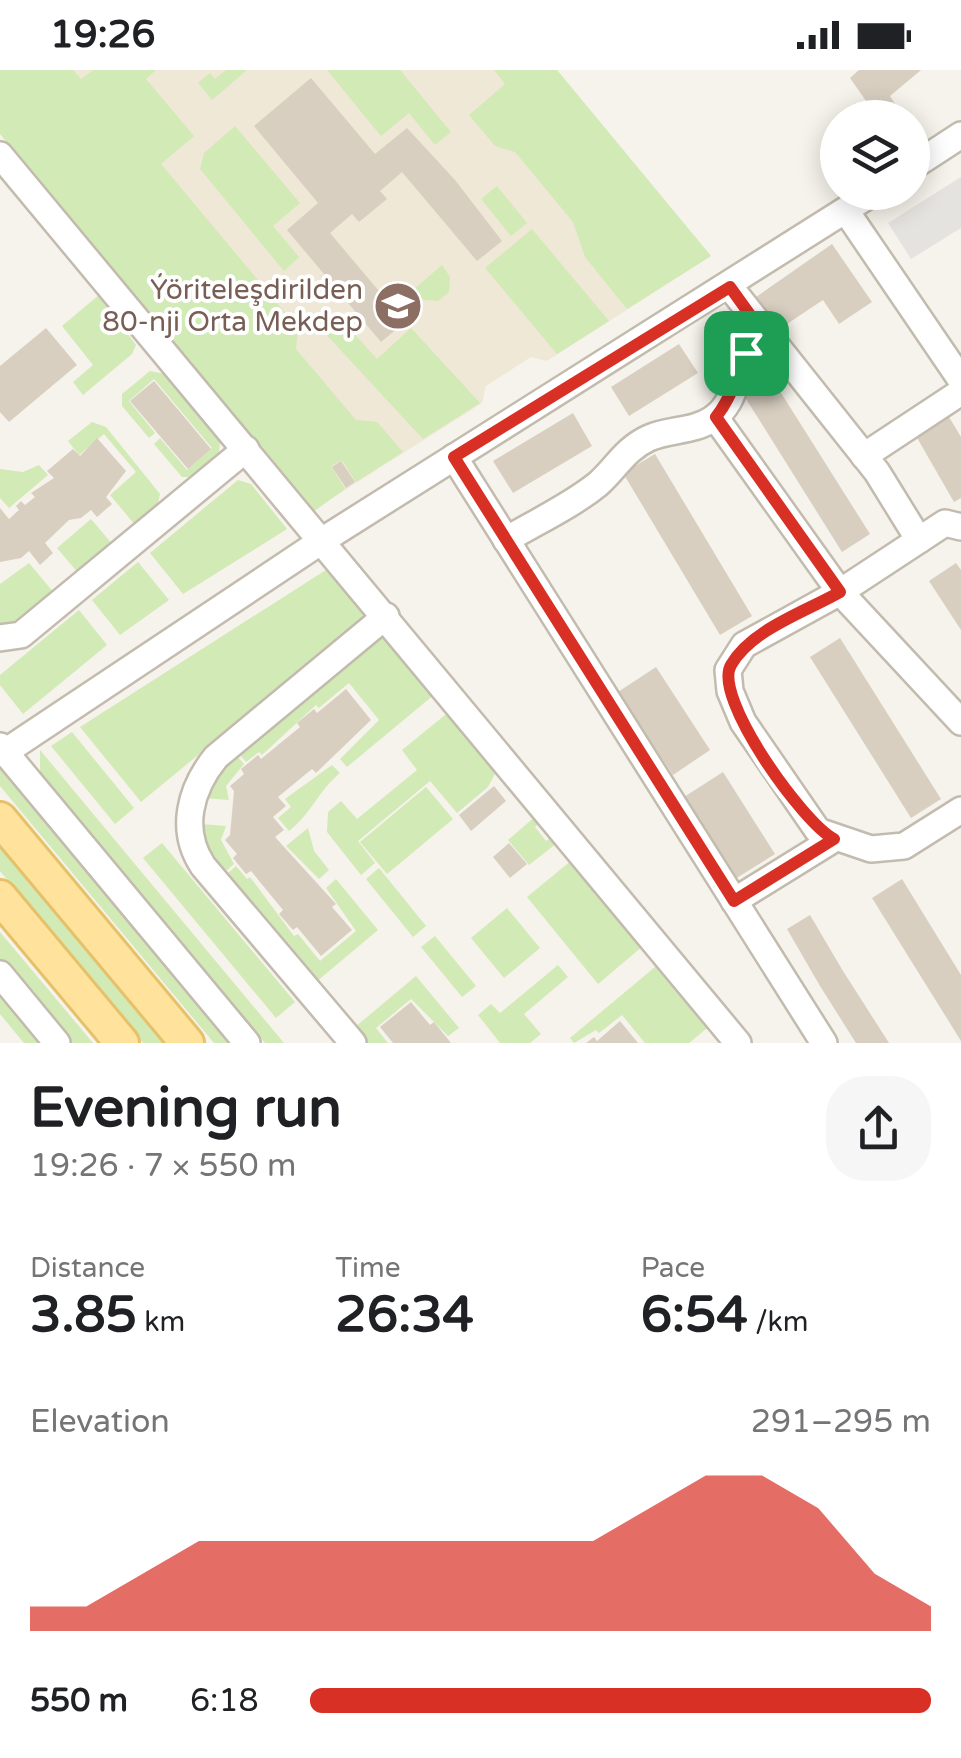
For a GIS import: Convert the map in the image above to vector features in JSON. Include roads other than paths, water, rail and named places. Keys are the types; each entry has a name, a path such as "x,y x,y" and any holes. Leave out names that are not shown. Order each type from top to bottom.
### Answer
{"main road":[{"path":"0,819 187,1043"},
{"path":"0,897 122,1043"}],"street":[{"path":"930,155 961,135"},
{"path":"0,156 324,540 724,1038"},
{"path":"248,1043 2,749 846,210 961,380"},
{"path":"730,287 864,456 920,540"},
{"path":"506,540 599,483 622,455 651,437 673,434 716,417 730,400 746,353 766,337"},
{"path":"864,456 961,392"},
{"path":"716,417 840,592 961,722"},
{"path":"0,638 21,636 246,450"},
{"path":"454,457 824,1043"},
{"path":"960,813 904,846 872,849 834,839 818,830 800,810 743,722 730,691 728,670 744,646 840,592 945,523 961,527"},
{"path":"353,1043 203,866 192,846 189,822 197,786 216,757 386,616"},
{"path":"734,901 834,839"},
{"path":"0,974 57,1043"}],"place":[{"name":"Ýöriteleşdirilden 80-nji Orta Mekdep","path":"398,306"}]}
